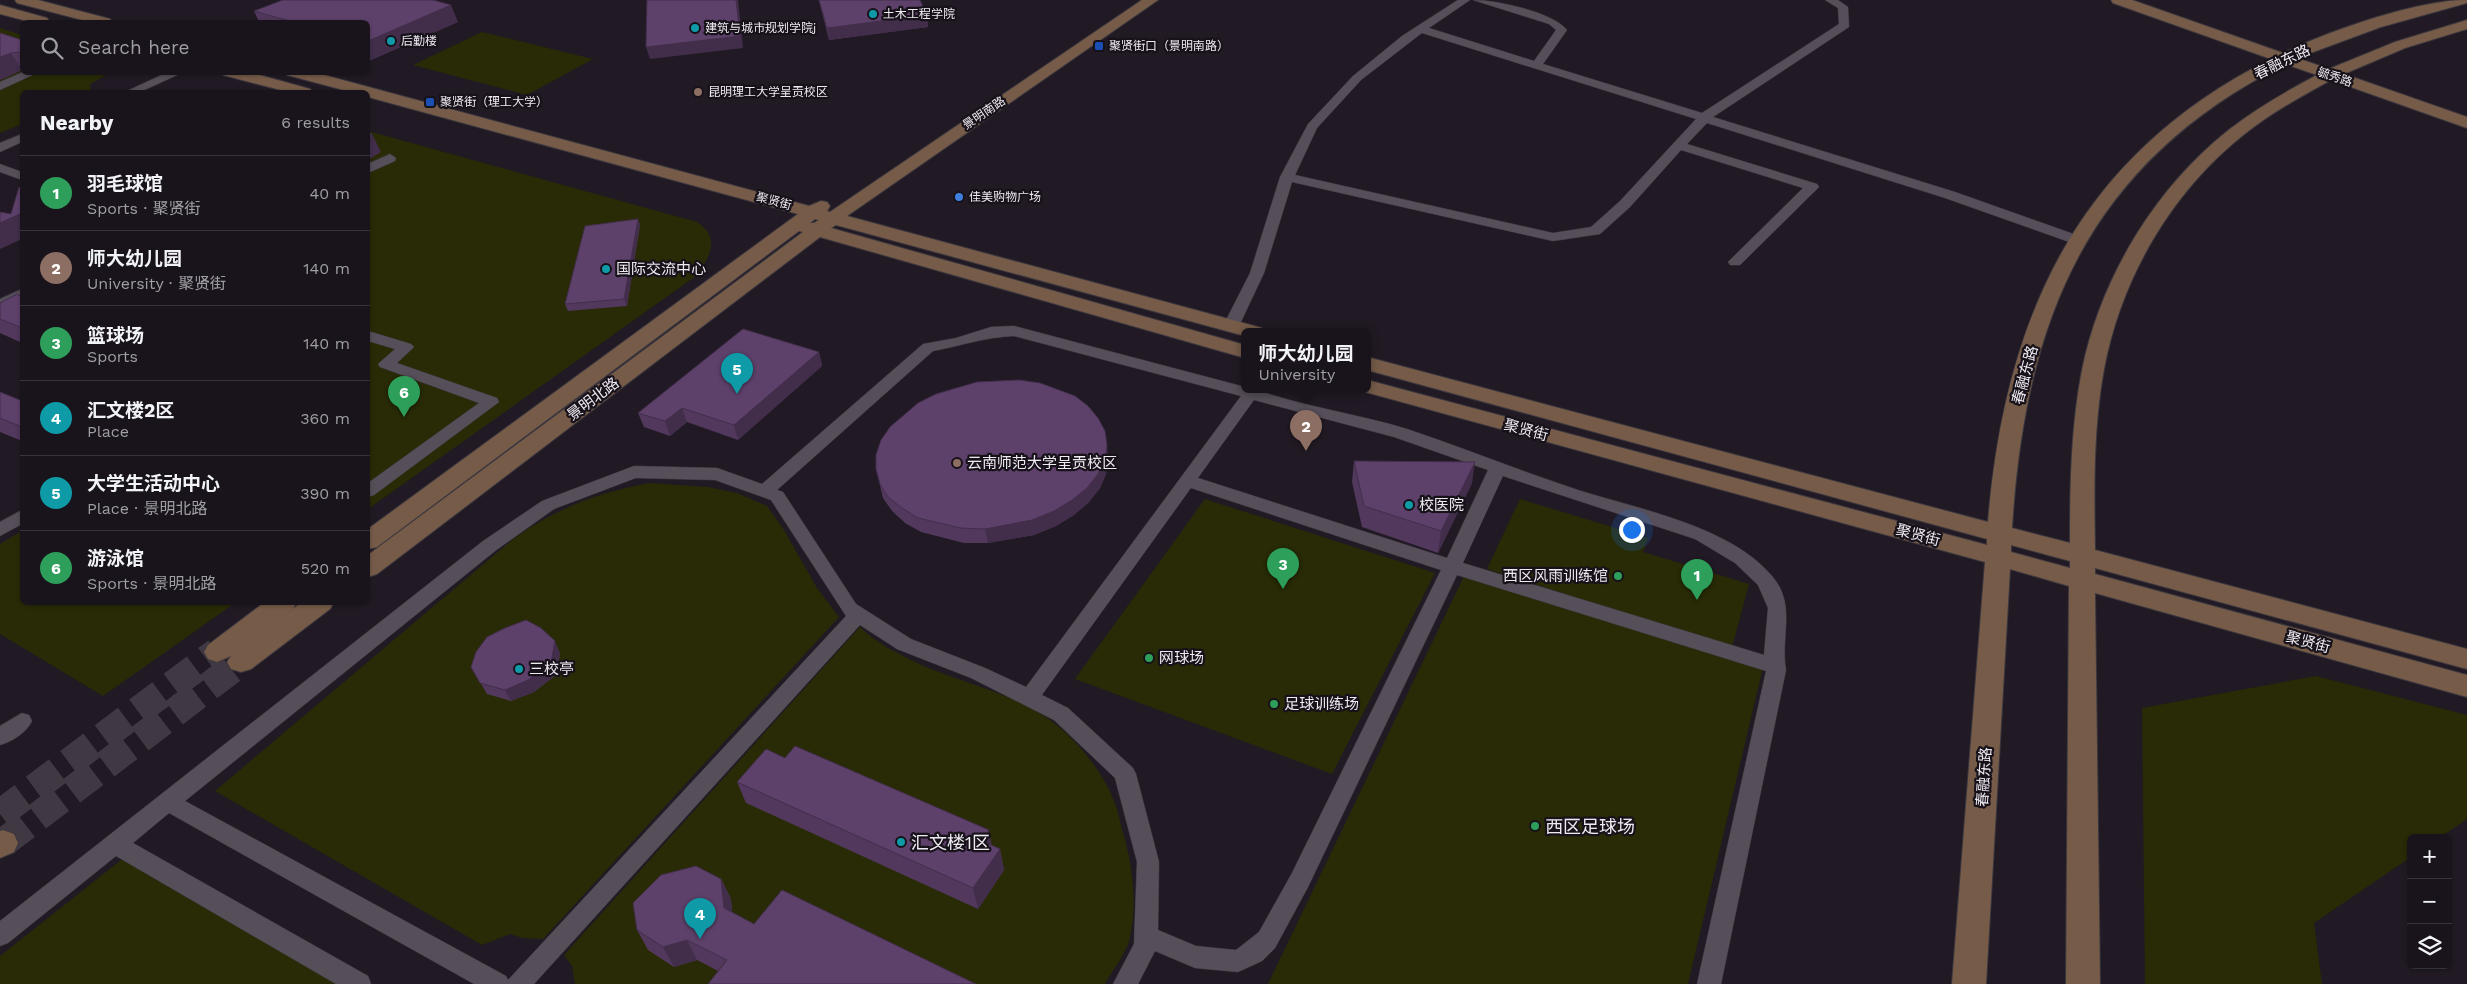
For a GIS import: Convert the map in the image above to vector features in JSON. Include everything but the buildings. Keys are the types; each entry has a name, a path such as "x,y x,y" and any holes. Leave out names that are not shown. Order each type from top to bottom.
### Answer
{"main road":[{"path":"22,0 97,20"},
{"name":"景明南路","path":"815,221 1133,0"},
{"name":"景明南路","path":"815,221 1151,0"},
{"name":"毓秀路","path":"2118,0 2467,123"},
{"name":"春融东路","path":"1970,984 2003,487 2018,402 2045,307 2077,240 2107,197 2138,159 2181,123 2227,91 2284,59 2365,27 2464,0"},
{"path":"0,10 39,20"},
{"path":"2083,984 2082,468 2088,393 2108,314 2133,257 2162,209 2211,154 2239,130 2331,75 2372,55 2417,38 2467,24"},
{"path":"240,75 296,90"},
{"name":"聚贤街","path":"304,75 356,90"},
{"name":"聚贤街","path":"370,94 815,221 1241,351"},
{"name":"聚贤街","path":"370,110 1241,328"},
{"name":"景明北路","path":"370,539 815,221"},
{"name":"景明北路","path":"370,566 815,221"},
{"name":"聚贤街","path":"1371,364 2082,568 2467,686"},
{"name":"聚贤街","path":"1371,388 1999,545"},
{"name":"聚贤街","path":"2082,568 2467,659"},
{"path":"217,652 280,605"},
{"path":"242,662 317,605"}],"street":[{"path":"1231,326 1258,273 1287,177 1312,127 1357,78 1406,38 1465,0"},
{"path":"1478,0 1553,22 1562,30 1536,66"},
{"path":"1287,177 1553,237 1595,231 1625,204 1704,118 1845,25 1843,7 1830,0"},
{"path":"1421,29 1950,195 2077,240"},
{"path":"0,86 27,75"},
{"path":"136,90 172,75"},
{"path":"0,148 20,139"},
{"path":"1678,145 1812,187 1736,262"},
{"path":"370,168 390,158"},
{"path":"0,305 20,294"},
{"path":"764,492 928,347 958,342 991,332 1014,331 1241,391"},
{"path":"370,337 406,347 386,364 491,402 370,490"},
{"path":"1029,698 1250,393 1400,433 1637,516 1701,535 1742,558 1766,581 1778,608 1775,666 1709,984"},
{"path":"1146,936 1195,957 1238,961 1253,953 1267,940 1304,871 1498,468"},
{"path":"0,935 489,546 548,505 634,472 717,474 777,496 849,609 904,644 978,673 1061,714 1125,774 1148,862 1146,945 1126,984"},
{"path":"1187,481 1452,566 1775,666"},
{"path":"0,530 20,517"},
{"path":"518,984 858,614"},
{"path":"0,737 22,721"},
{"path":"168,802 497,984"},
{"path":"115,844 359,984"}],"green space":[{"path":"0,28 20,34 20,75 106,75 90,84 91,90 20,90 20,125 0,133"},
{"path":"482,32 593,59 527,95 413,65"},
{"path":"370,132 697,222 709,235 711,248 709,255 696,276 370,508"},
{"path":"649,483 708,487 737,493 767,506 784,530 817,588 839,617 543,939 522,938 510,934 482,945 215,791 512,540 560,511 594,497"},
{"path":"1205,499 1435,573 1332,774 1075,679"},
{"name":"西区风雨训练馆","path":"1520,499 1648,538 1643,552 1749,584 1732,647 1487,569"},
{"path":"20,532 20,605 232,605 103,696 0,634 0,544"},
{"name":"西区足球场","path":"1466,572 1763,667 1688,984 1268,984"},
{"path":"860,627 898,654 939,672 1005,696 1036,711 1069,736 1094,764 1107,785 1116,805 1132,873 1134,899 1129,943 1105,984 575,984 572,966 564,955"},
{"path":"2316,676 2467,715 2467,819 2445,834 2407,834 2407,860 2314,923 2322,984 2145,984 2142,708"},
{"path":"135,849 343,984 0,984 0,956"}],"tunnel":[{"path":"0,814 217,652"},
{"path":"3,843 241,662"}],"place":[{"name":"土木工程学院","path":"873,14"},
{"name":"建筑与城市规划学院j","path":"695,28"},
{"name":"后勤楼","path":"391,41"},
{"name":"聚贤街口（景明南路）","path":"1099,46"},
{"name":"昆明理工大学呈贡校区","path":"698,92"},
{"name":"聚贤街（理工大学）","path":"430,102"},
{"name":"佳美购物广场","path":"959,197"},
{"name":"国际交流中心","path":"606,269"},
{"name":"大学生活动中心","path":"737,394"},
{"name":"游泳馆","path":"404,417"},
{"name":"师大幼儿园","path":"1306,451"},
{"name":"云南师范大学呈贡校区","path":"957,463"},
{"name":"校医院","path":"1409,505"},
{"name":"西区风雨训练馆","path":"1618,576"},
{"name":"篮球场","path":"1283,589"},
{"name":"羽毛球馆","path":"1697,600"},
{"name":"网球场","path":"1149,658"},
{"name":"三校亭","path":"519,669"},
{"name":"足球训练场","path":"1274,704"},
{"name":"西区足球场","path":"1535,826"},
{"name":"汇文楼1区","path":"901,842"},
{"name":"汇文楼2区","path":"700,939"}]}
